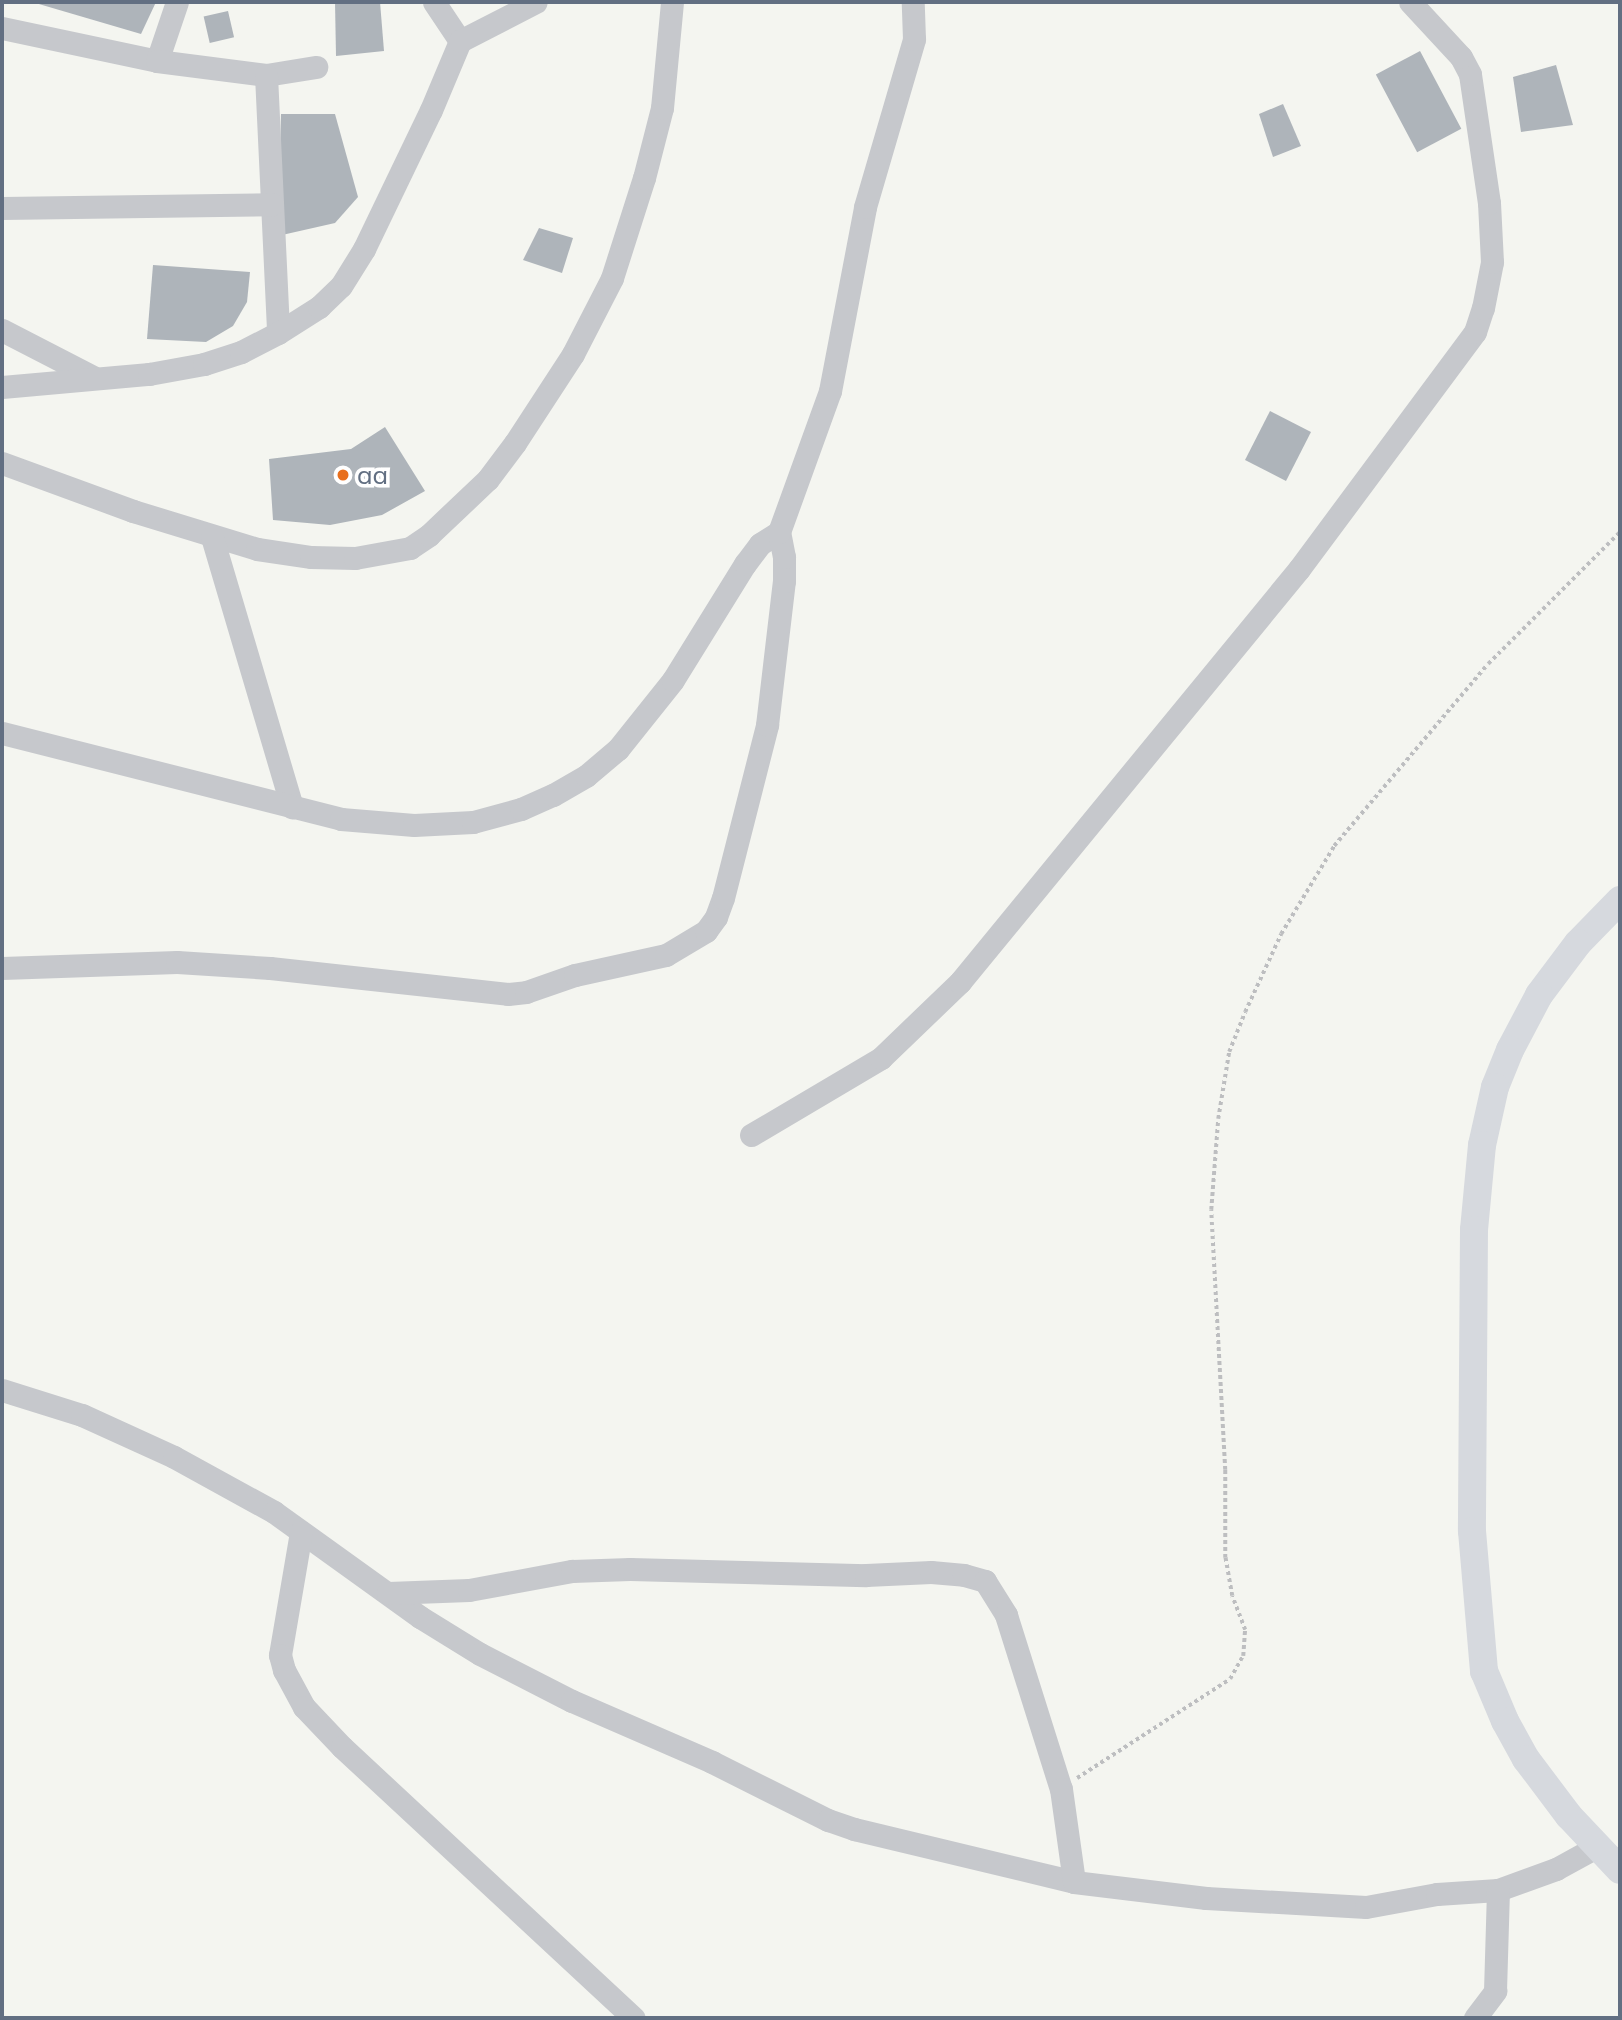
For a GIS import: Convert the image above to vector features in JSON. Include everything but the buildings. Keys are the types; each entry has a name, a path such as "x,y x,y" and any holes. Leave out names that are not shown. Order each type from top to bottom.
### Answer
{"main road":[{"path":"1620,900 1578,943 1539,995 1510,1049 1494,1087 1482,1145 1474,1230 1472,1531 1484,1671 1505,1721 1526,1759 1596,1847 1620,1870"}],"street":[{"path":"157,61 177,2"},
{"path":"434,2 460,41"},
{"path":"2,387 149,374 204,364 241,352 319,307 341,286 364,249 460,41 536,2"},
{"path":"2,463 212,537 257,549 311,557 355,558 410,548 429,535 488,479 573,354 611,278 645,178 662,108 672,2"},
{"path":"2,968 177,962 270,968 508,994 526,992 575,975 666,955 690,943 706,930 716,917 755,779 767,725 784,581 784,557 779,533 830,391 865,207 914,38 913,2"},
{"path":"751,1135 881,1058 960,982 1299,569 1475,332 1483,308 1492,262 1489,203 1470,74 1461,57 1410,2"},
{"path":"2,28 157,61 266,75 316,67"},
{"path":"266,75 278,333"},
{"path":"2,208 272,204"},
{"path":"2,330 93,377"},
{"path":"2,733 341,818 448,825 521,808 553,795 586,776 618,749 673,680 745,564 760,544 779,533"},
{"path":"212,537 292,807"},
{"path":"2,1390 82,1415 139,1439 274,1512 441,1630 572,1701 712,1762 828,1820 892,1839 1074,1882 1206,1898 1366,1907 1437,1894 1498,1890 1556,1868 1596,1847"},
{"path":"301,1532 280,1655 284,1670 304,1707 342,1747 635,2018"},
{"path":"388,1593 469,1590 594,1570 931,1573 978,1578 989,1585 1006,1615 1061,1789 1074,1882"},
{"path":"1475,2018 1495,1991 1498,1890"}],"path":[{"path":"1061,1789 1230,1679 1242,1656 1245,1630 1232,1596 1225,1558 1225,1470 1211,1210 1218,1119 1229,1052 1245,1012 1280,934 1334,846 1488,664 1620,533"}],"place":[{"name":"aa","path":"343,475"}]}
